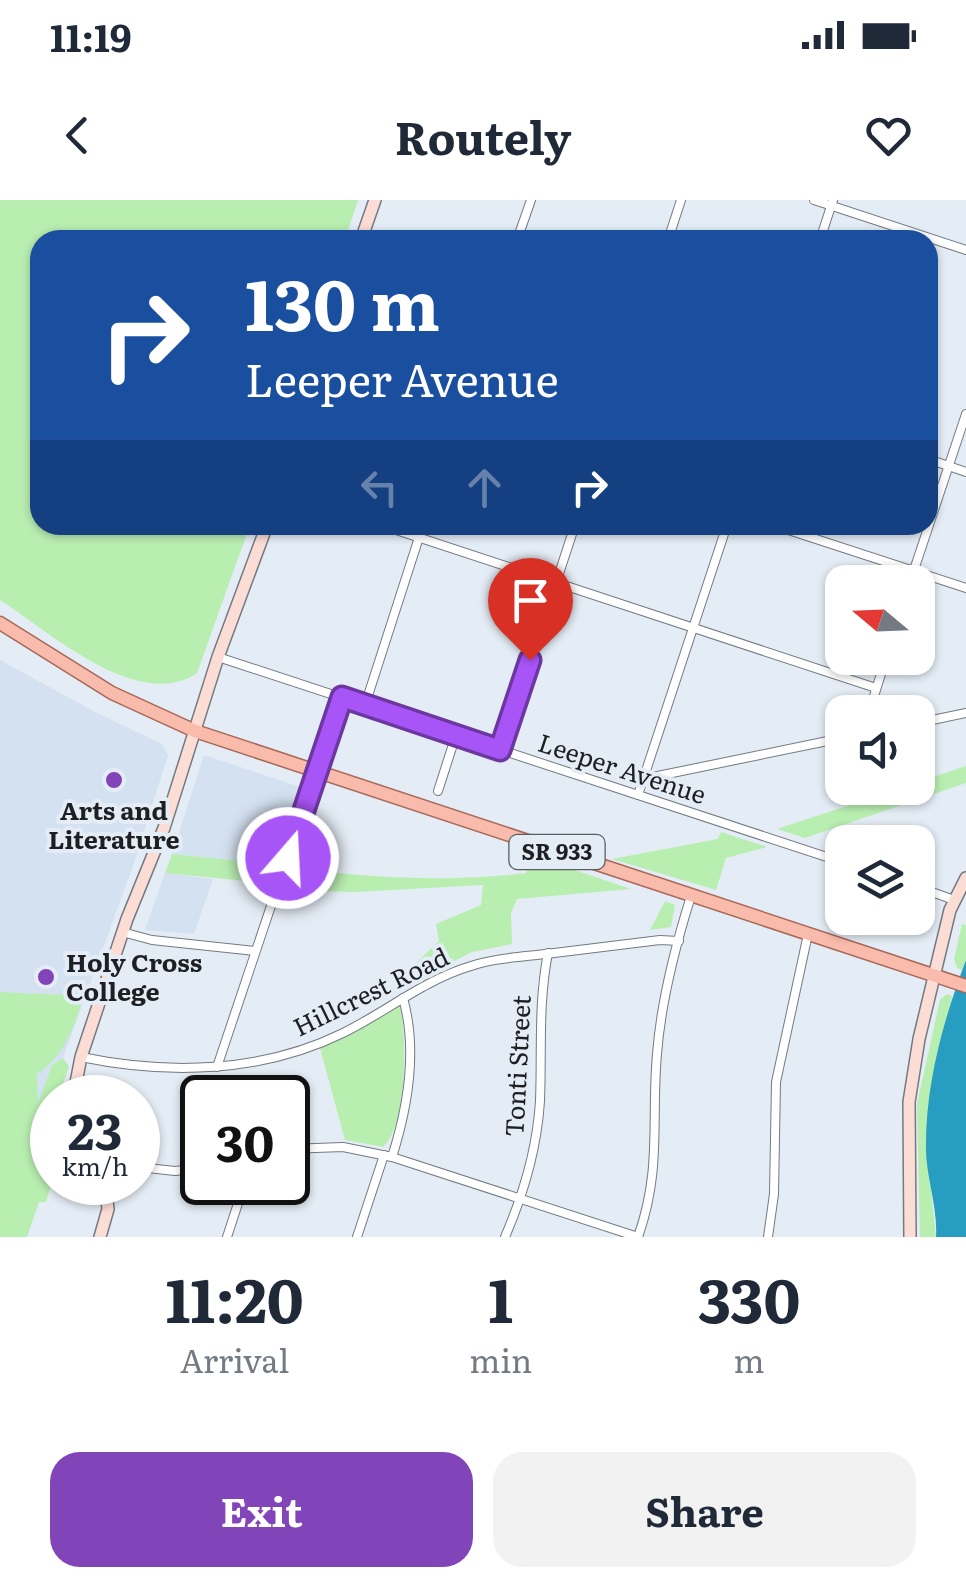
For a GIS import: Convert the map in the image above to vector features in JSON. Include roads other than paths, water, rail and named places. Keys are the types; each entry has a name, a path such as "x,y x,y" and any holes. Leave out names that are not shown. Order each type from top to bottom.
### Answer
{"main road":[{"name":"SR 933","path":"0,623 112,693 195,731 959,984"}],"street":[{"path":"364,230 374,200"},
{"path":"520,230 531,200"},
{"path":"671,230 681,200"},
{"path":"814,200 909,230"},
{"path":"823,230 832,203"},
{"path":"938,240 966,250"},
{"path":"938,499 966,414"},
{"path":"938,462 966,472"},
{"path":"78,1075 122,932 164,828 218,657 263,535"},
{"path":"410,535 876,688"},
{"path":"366,706 420,535"},
{"path":"500,750 572,535"},
{"path":"638,794 724,535"},
{"path":"803,535 893,565"},
{"path":"916,565 926,535"},
{"path":"935,578 966,588"},
{"name":"Leeper Avenue","path":"218,657 825,856"},
{"path":"874,695 880,675"},
{"path":"217,1067 342,697"},
{"path":"935,719 966,713"},
{"path":"438,791 456,735"},
{"path":"643,779 825,742"},
{"path":"910,1237 908,1102 934,976 954,900 966,878"},
{"path":"935,893 954,900"},
{"path":"310,1148 343,1147 388,1156 638,1237 654,1175 658,1036 691,896"},
{"path":"122,932 152,940 255,951"},
{"path":"768,1237 774,1194 778,1062 808,934"},
{"name":"Hillcrest Road","path":"82,1057 166,1068 258,1061 320,1043 444,975 475,964 660,940 679,941"},
{"name":"Tonti Street","path":"505,1237 521,1199 536,1136 539,1017 548,954"},
{"path":"357,1237 402,1125 410,1074 403,998"},
{"path":"100,1237 108,1205"},
{"path":"226,1237 236,1205"}],"water":[{"path":"966,960 966,1237 936,1237 926,1156 929,1097 944,1027"}],"place":[{"name":"Arts and Literature","path":"114,780"},
{"name":"Holy Cross College","path":"46,977"}]}
